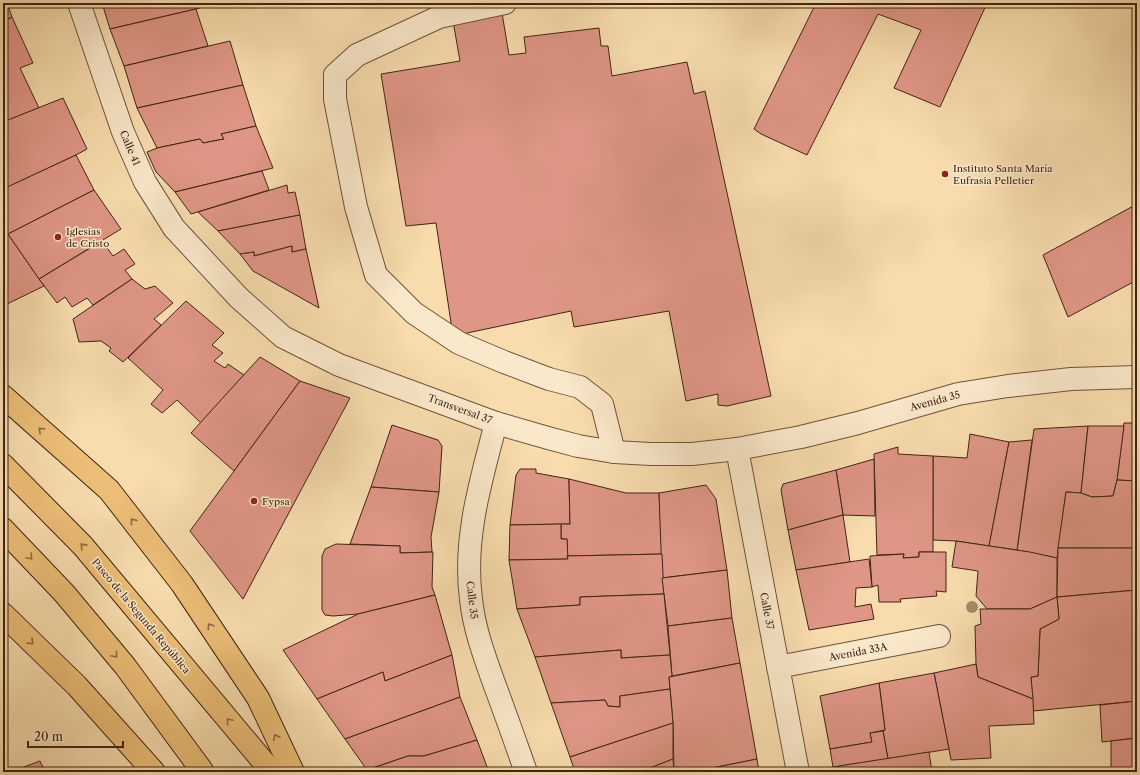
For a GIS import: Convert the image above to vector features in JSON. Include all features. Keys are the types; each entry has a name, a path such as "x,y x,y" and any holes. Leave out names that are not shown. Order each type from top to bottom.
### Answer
{"highway":[{"path":"3,396 110,490 182,584 258,698 294,772"},
{"name":"Paseo de la Segunda República","path":"3,465 83,546 272,772"},
{"path":"3,529 64,593 124,666 203,772"},
{"path":"3,614 77,686 154,772"}],"street":[{"name":"Calle 41","path":"80,3 123,132 145,182 174,228 216,274"},
{"path":"505,3 479,7 439,17 357,55 335,75 335,99 356,207 376,275 414,313 459,343 549,379 580,387 602,404 614,452"},
{"name":"Transversal 37","path":"216,274 239,298 283,337 339,365 496,423 556,440 614,452 692,454 737,449"},
{"name":"Avenida 35","path":"737,449 808,436 958,394 1008,386 1071,379 1137,377"},
{"name":"Calle 35","path":"496,423 480,486 470,539 470,598 489,668 526,772"},
{"name":"Calle 37","path":"737,449 798,772"},
{"name":"Avenida 33A","path":"778,668 939,636"}],"building":[{"path":"3,3 7,3 12,17 3,22"},
{"path":"102,3 197,3 200,8 110,29"},
{"path":"816,3 987,3 940,107 894,88 921,30 878,14 807,155 761,134 754,129"},
{"path":"196,9 208,46 124,66 110,29"},
{"path":"502,13 509,55 526,53 524,37 599,28 601,46 608,46 612,76 687,62 694,94 705,91 771,396 727,406 718,405 718,394 686,401 669,311 574,327 571,311 453,336 436,223 406,226 381,74 460,61 453,21"},
{"path":"12,17 33,63 20,68 39,108 3,122 3,22"},
{"path":"230,41 243,85 137,108 124,66"},
{"path":"243,85 256,126 221,134 224,139 203,143 200,139 157,148 137,108"},
{"path":"63,98 87,149 6,188 3,182 3,122"},
{"path":"256,126 273,168 175,192 156,172 147,152 157,148 200,139 203,143 224,139 221,134"},
{"path":"76,155 94,190 8,234 44,286 3,306 3,189"},
{"path":"262,171 269,190 191,214 175,192"},
{"path":"287,185 288,193 295,192 300,215 218,231 198,212"},
{"name":"Iglesias de Cristo","path":"94,190 121,229 39,279 8,234"},
{"path":"1137,204 1137,280 1068,317 1043,255"},
{"path":"300,215 306,249 292,252 292,246 254,256 254,252 240,254 218,231"},
{"path":"102,241 113,256 124,249 135,264 125,270 132,279 93,305 87,298 72,307 65,297 57,303 39,279"},
{"path":"292,246 292,252 306,249 319,308 253,271 240,254 254,252 254,256"},
{"path":"132,279 145,289 155,286 173,303 154,319 161,325 123,362 109,351 111,348 101,341 79,342 73,319"},
{"path":"186,301 224,333 212,345 223,353 214,361 225,368 228,364 244,375 201,423 177,400 162,413 151,404 163,390 128,358"},
{"path":"260,357 300,381 234,471 191,433"},
{"name":"Fypsa","path":"300,381 350,398 243,599 190,531"},
{"path":"1124,423 1137,423 1137,481 1117,480"},
{"path":"392,425 438,440 442,446 439,492 371,487"},
{"path":"1088,426 1081,493 1066,492 1057,558 1017,550 1034,429"},
{"path":"1088,426 1124,426 1117,480 1113,496 1092,497 1081,493"},
{"path":"970,434 1009,442 989,546 956,541 933,540 933,456 967,458"},
{"path":"1032,440 1017,550 989,546 1009,442"},
{"path":"898,447 898,454 933,456 933,552 919,552 919,557 903,558 904,554 877,555 874,454"},
{"path":"874,459 875,516 843,515 836,470"},
{"path":"520,469 536,469 536,473 569,479 570,524 510,525 516,475"},
{"path":"836,470 843,515 788,530 781,490 783,484"},
{"path":"569,479 626,493 659,493 662,554 567,556 567,539 561,539 561,524 570,524"},
{"path":"1117,480 1137,481 1137,548 1058,548 1066,492 1081,493 1092,497 1113,496"},
{"path":"706,485 716,499 727,570 662,578 659,493"},
{"path":"371,487 439,492 431,537 432,552 400,553 400,546 350,544"},
{"path":"843,515 850,562 796,570 788,530"},
{"path":"561,524 561,539 567,539 568,559 509,560 510,525"},
{"path":"956,541 1030,552 1057,558 1057,597 1030,609 987,609 976,596 978,571 952,567"},
{"path":"336,544 400,546 400,553 433,552 432,587 435,595 358,614 333,616 325,615 322,610 322,556 325,549"},
{"path":"1058,548 1137,548 1137,590 1057,597"},
{"path":"919,552 946,552 946,592 936,591 937,596 900,599 901,602 879,602 878,585 872,587 870,556 904,554 903,558 919,557"},
{"path":"662,554 664,594 580,597 580,605 517,609 509,560 568,559 567,556"},
{"path":"869,559 872,587 856,588 855,607 871,604 874,619 809,630 796,570"},
{"path":"727,570 732,618 668,626 662,578"},
{"path":"1137,590 1137,701 1033,711 1031,677 1038,676 1040,629 1059,619 1057,597"},
{"path":"664,594 670,655 621,658 621,650 535,657 517,609 580,605 580,597"},
{"path":"435,595 452,655 385,681 383,672 317,699 283,650 358,614"},
{"path":"1057,597 1059,619 1040,629 1038,676 1031,677 1033,699 978,677 976,664 975,626 981,624 980,609 1030,609"},
{"path":"732,618 740,663 672,676 668,626"},
{"path":"621,650 621,658 670,655 672,676 669,677 670,689 620,696 620,707 608,706 605,700 551,703 535,657"},
{"path":"452,655 460,697 345,739 317,699 383,672 385,681"},
{"path":"740,663 757,759 692,772 674,772 673,723 669,677"},
{"path":"976,664 978,677 1033,699 1034,724 989,726 991,758 951,760 934,673"},
{"path":"934,673 949,749 888,759 883,731 885,730 879,683"},
{"path":"879,683 885,730 870,733 872,742 830,749 820,696"},
{"path":"670,689 673,723 570,757 551,703 605,700 608,706 620,707 620,696"},
{"path":"460,697 477,740 424,756 408,756 367,770 345,739"},
{"path":"1137,701 1137,738 1102,742 1100,705"},
{"path":"673,723 673,759 640,772 575,772 570,757"},
{"path":"883,731 888,759 833,767 830,749 872,742 870,733"},
{"path":"1137,738 1137,772 1111,772 1111,741"},
{"path":"477,740 489,772 368,772 367,770 408,756 424,756"},
{"path":"929,752 932,772 840,772 839,766"},
{"path":"673,759 674,772 640,772"},
{"path":"757,759 759,772 692,772"},
{"path":"40,761 45,772 10,772"}],"place":[{"name":"Instituto Santa María Eufrasia Pelletier","path":"945,174"},
{"name":"Iglesias de Cristo","path":"58,237"},
{"name":"Fypsa","path":"254,501"}]}
